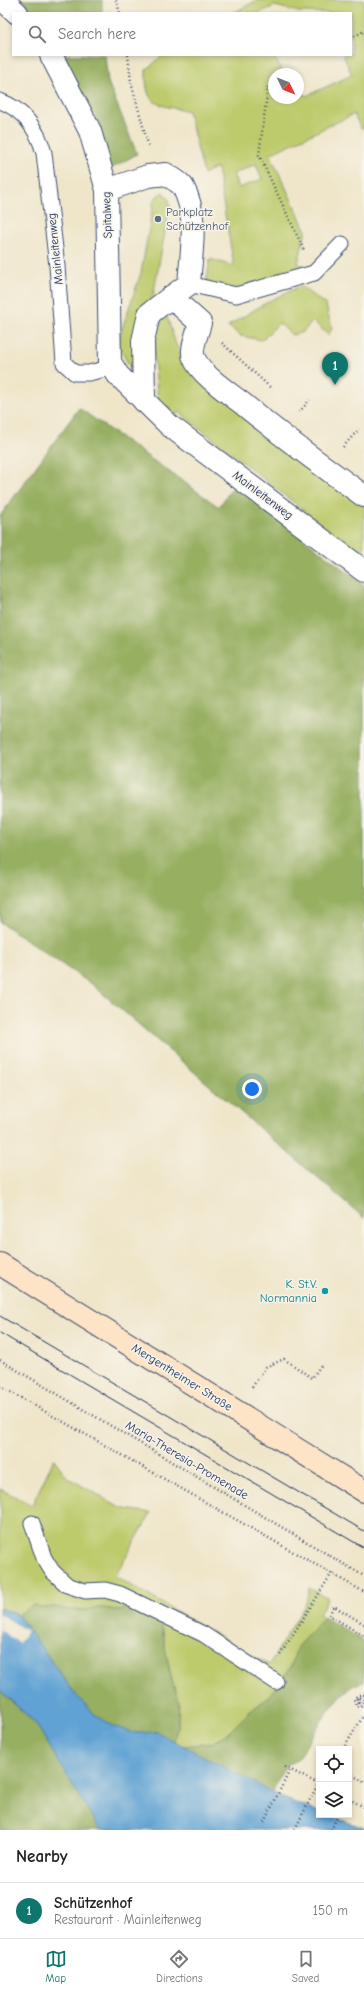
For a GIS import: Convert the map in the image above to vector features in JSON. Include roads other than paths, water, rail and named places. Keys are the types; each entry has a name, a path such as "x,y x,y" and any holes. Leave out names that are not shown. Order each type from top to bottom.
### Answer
{"main road":[{"name":"Mergentheimer Straße","path":"0,1264 364,1491"}],"street":[{"path":"3,0 16,12"},
{"name":"Spitalweg","path":"52,56 90,131 107,190 111,365"},
{"path":"107,190 148,176 166,174 182,186 191,211 193,233 189,284 149,314 143,341 144,401"},
{"path":"171,297 200,323 194,346 194,358 205,372 307,455 364,496"},
{"name":"Mainleitenweg","path":"111,365 144,401 170,426 364,571"}],"lane":[{"name":"Mainleitenweg","path":"0,101 9,104 29,121 40,137 44,153 57,266 64,363 75,373 89,373 111,365"},
{"path":"189,284 236,295 314,273 342,244"},
{"path":"32,1523 44,1558 52,1571 67,1585 85,1591 106,1590 120,1594 202,1634 272,1680"}],"water":[{"path":"0,1608 18,1615 76,1695 94,1714 115,1727 137,1733 157,1732 283,1798 316,1811 316,1818 336,1818 364,1828 364,1830 100,1830 36,1724 0,1690"}],"tram line":[{"path":"0,1316 364,1531"},
{"path":"0,1333 364,1548"}],"place":[{"name":"Parkplatz Schützenhof","path":"158,219"},
{"name":"Schützenhof","path":"335,385"},
{"name":"K. St.V. Normannia","path":"325,1291"}]}
